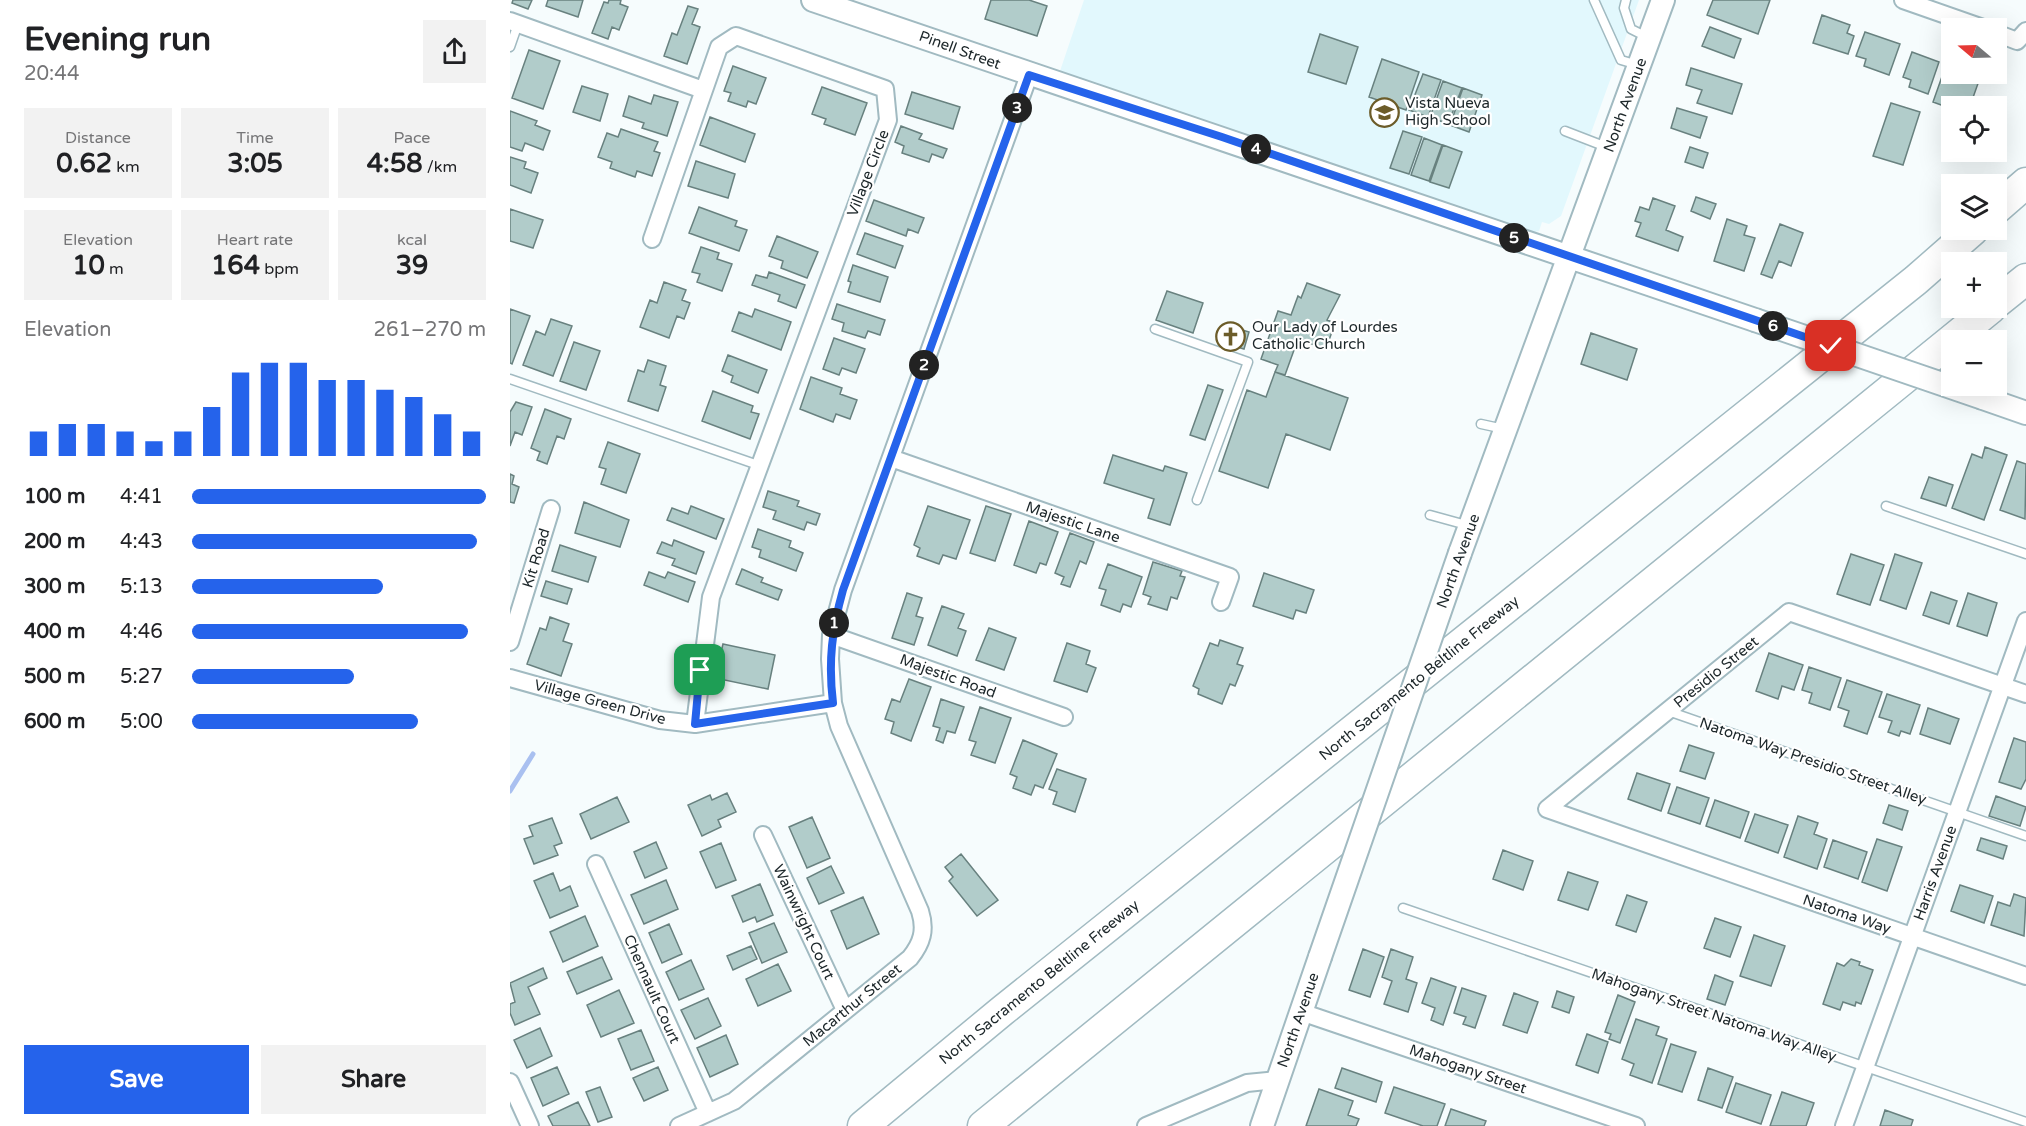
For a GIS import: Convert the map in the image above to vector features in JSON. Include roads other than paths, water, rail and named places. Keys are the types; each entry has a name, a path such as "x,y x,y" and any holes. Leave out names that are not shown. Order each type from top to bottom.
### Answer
{"highway":[{"path":"2007,199 2026,183"},
{"name":"North Sacramento Beltline Freeway","path":"864,1126 1002,1011 1900,294 1962,240"},
{"path":"2007,294 2026,279"},
{"path":"983,1126 1979,318"}],"street":[{"name":"Pinell Street","path":"813,0 1029,75 1222,137 2026,412"},
{"name":"North Avenue","path":"1262,1126 1470,526 1663,0"},
{"path":"1903,0 1954,18"},
{"path":"514,23 703,90"},
{"path":"2007,34 2022,36"},
{"name":"Village Circle","path":"652,238 719,47 736,36 885,89 888,120 758,465 711,597 695,724"},
{"name":"Macarthur Street","path":"679,1126 734,1101 910,958 922,938 923,922 920,911 839,726 833,703 831,635 843,590 1029,75"},
{"name":"Majestic Lane","path":"891,458 1230,577 1221,602"},
{"name":"Kit Road","path":"510,642 551,509"},
{"name":"Presidio Street","path":"1668,851 1546,809 1789,612 2026,694"},
{"name":"Harris Avenue","path":"1844,1126 2026,621"},
{"name":"Majestic Road","path":"831,635 1064,717"},
{"name":"Village Green Drive","path":"510,678 660,720 695,724 833,703"},
{"name":"Wainwright Court","path":"763,835 845,1010"},
{"name":"Natoma Way","path":"1668,851 2026,976"},
{"name":"Chennault Court","path":"596,864 708,1113"},
{"name":"Mahogany Street","path":"1300,1012 1636,1126"},
{"path":"1146,1126 1247,1083 1277,1080"},
{"path":"510,1082 530,1126"}],"lane":[{"path":"1594,0 1621,60 1639,66"},
{"path":"1626,0 1624,8 1631,29 1649,39"},
{"path":"510,47 514,23"},
{"path":"1565,131 1609,148"},
{"path":"1155,329 1248,362 1197,500"},
{"path":"510,379 758,465"},
{"path":"1481,424 1506,429"},
{"path":"1886,506 2026,555"},
{"path":"1430,515 1470,526"},
{"name":"Natoma Way Presidio Street Alley","path":"1668,711 2026,836"},
{"name":"Mahogany Street Natoma Way Alley","path":"1403,908 2026,1122"}],"waterway":[{"path":"510,791 533,754"}],"place":[{"name":"Vista Nueva High School","path":"1384,112"},
{"name":"Our Lady of Lourdes Catholic Church","path":"1231,336"}]}
